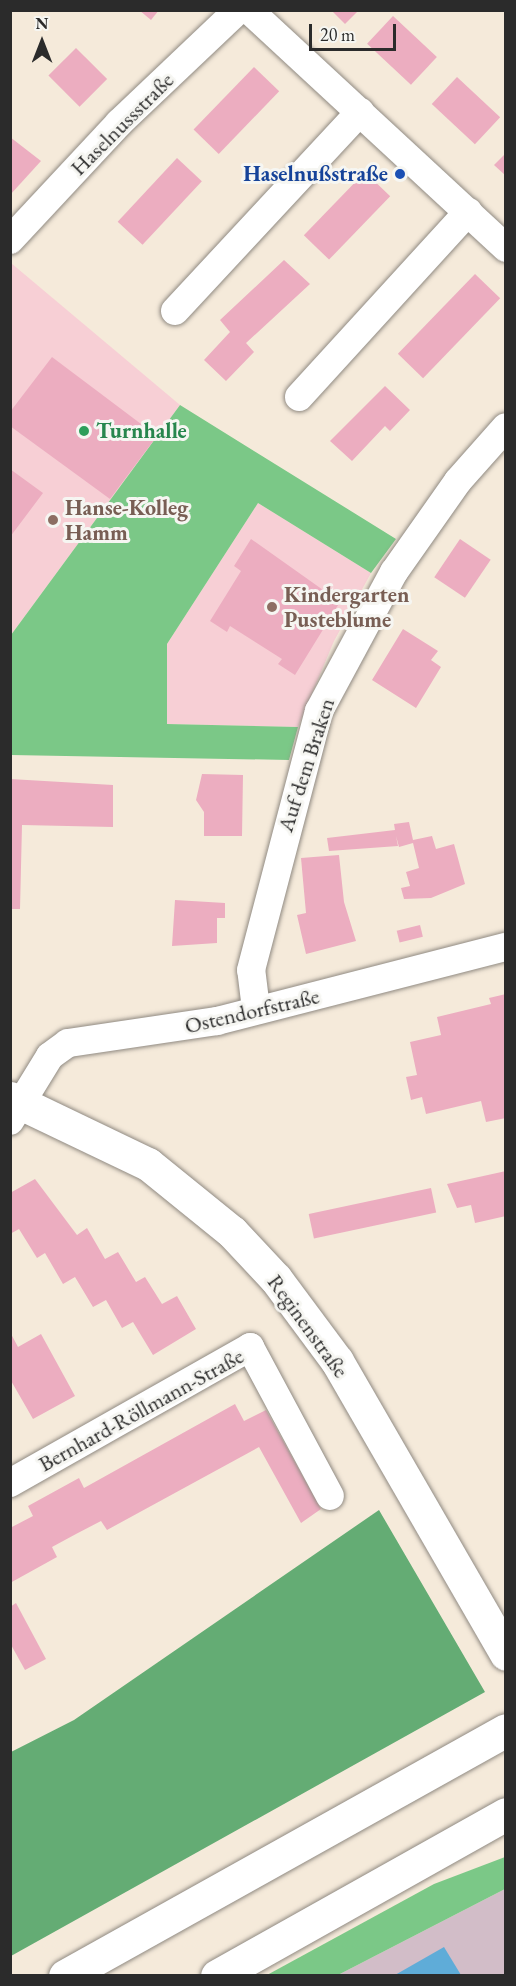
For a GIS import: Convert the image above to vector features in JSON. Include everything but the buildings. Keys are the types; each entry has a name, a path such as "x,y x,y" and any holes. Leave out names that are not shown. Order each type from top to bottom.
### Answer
{"main road":[{"name":"Reginenstraße","path":"14,1106 148,1164 232,1232 276,1279 337,1361 506,1654"},
{"path":"65,1976 506,1730"},
{"path":"217,1976 506,1814"}],"street":[{"name":"Haselnussstraße","path":"10,240 119,123 238,10"},
{"path":"249,10 506,248"},
{"path":"175,311 360,112"},
{"path":"299,397 468,212"},
{"name":"Auf dem Braken","path":"256,1009 251,970 319,711 394,572 458,481 506,427"},
{"name":"Ostendorfstraße","path":"14,1106 50,1056 68,1043 182,1028 506,947"},
{"name":"Bernhard-Röllmann-Straße","path":"10,1483 250,1347 330,1496"}],"shaded area":[{"name":"Hanse-Kolleg Hamm","path":"11,263 180,405 11,635"},
{"name":"Kindergarten Pusteblume","path":"258,503 371,573 334,641 298,727 167,724 167,644"},
{"path":"505,1889 505,1975 338,1975"}],"green space":[{"path":"180,405 396,539 371,573 258,503 167,644 167,724 298,727 289,760 11,755 11,635"},
{"path":"379,1510 485,1692 11,1956 11,1752 74,1720"},
{"path":"505,1857 505,1889 338,1975 267,1975 434,1884"}],"water":[{"path":"444,1947 461,1975 395,1975"}],"place":[{"name":"Haselnußstraße","path":"400,174"},
{"name":"Turnhalle","path":"84,431"},
{"name":"Hanse-Kolleg Hamm","path":"53,520"},
{"name":"Kindergarten Pusteblume","path":"272,607"}]}
